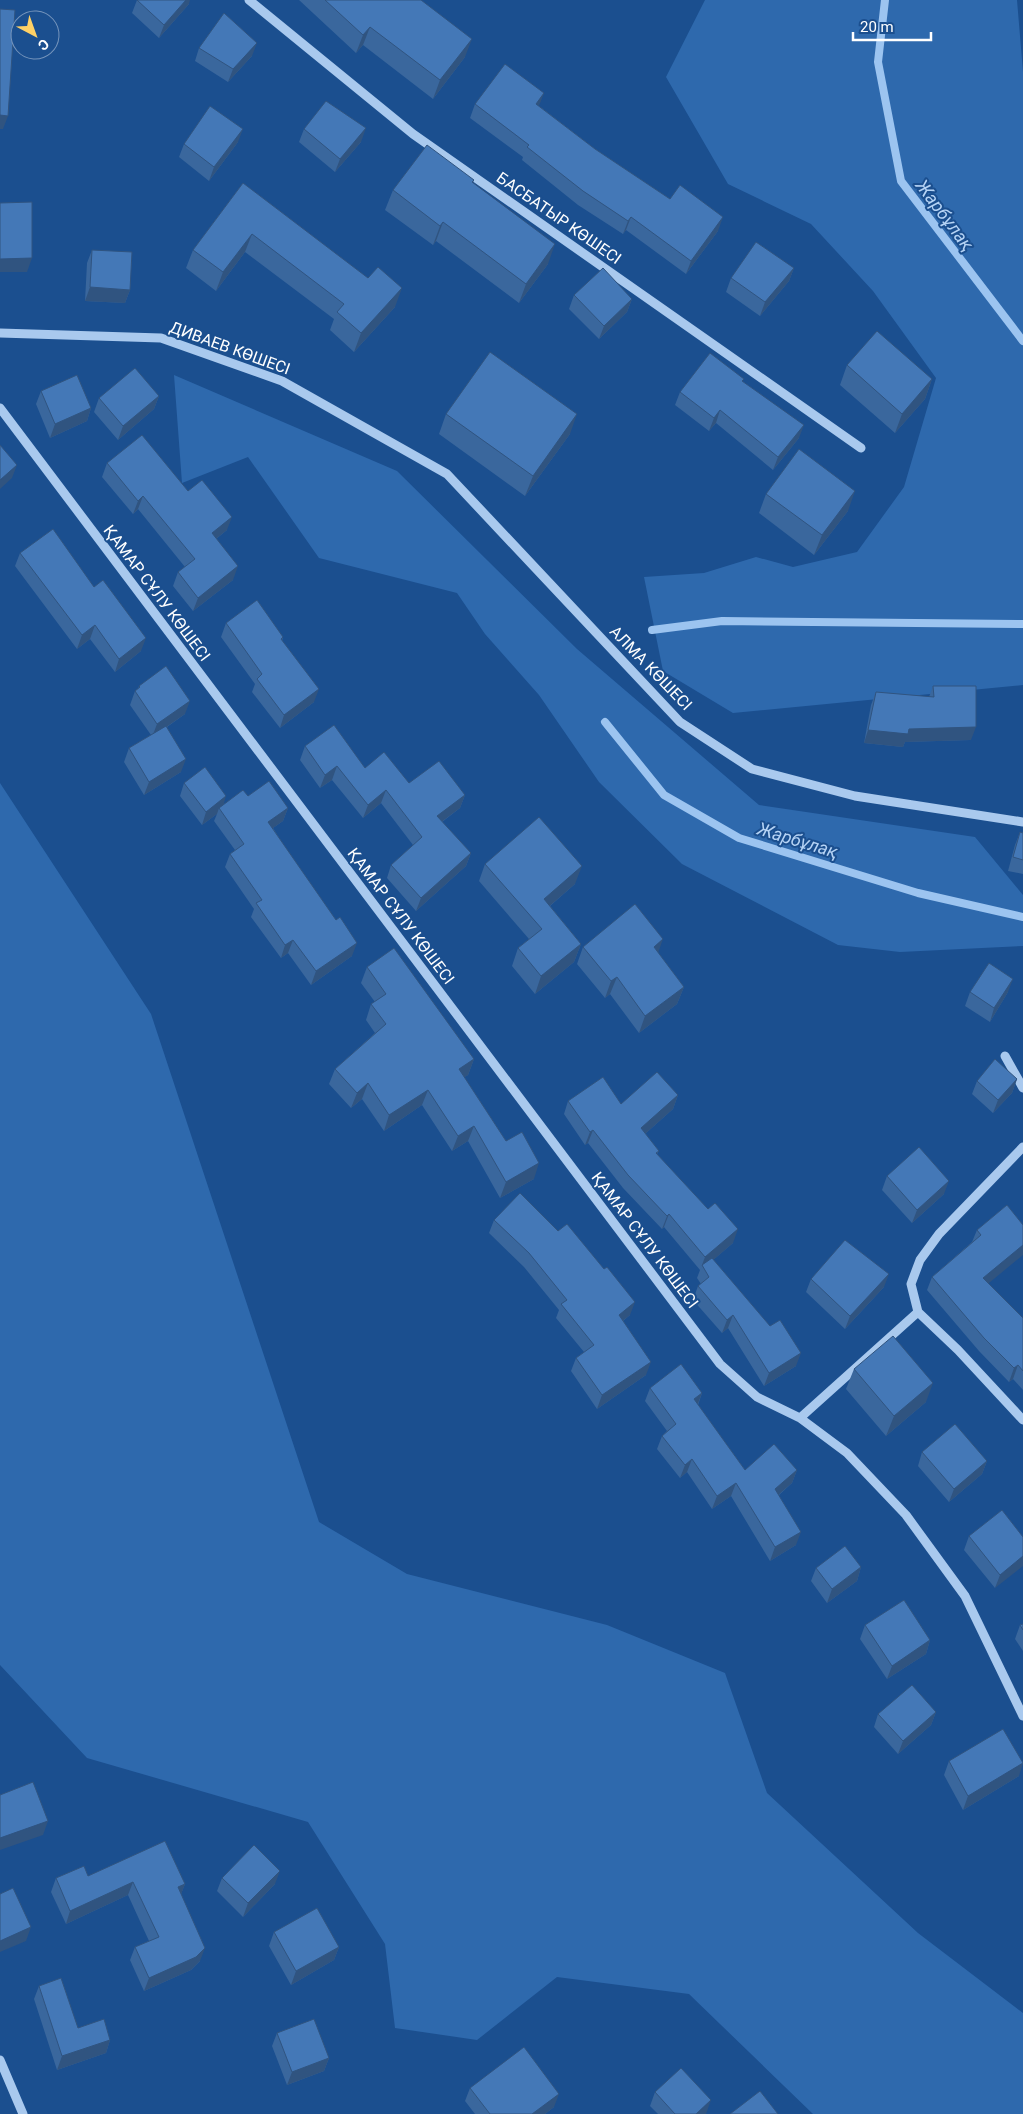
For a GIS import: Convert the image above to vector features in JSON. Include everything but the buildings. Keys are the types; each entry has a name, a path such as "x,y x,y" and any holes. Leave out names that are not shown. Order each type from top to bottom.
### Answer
{"street":[{"name":"БАСБАТЫР КӨШЕСІ","path":"249,0 413,134 861,448"},
{"name":"ДИВАЕВ КӨШЕСІ","path":"0,333 161,338 282,381 351,420"},
{"name":"ҚАМАР СҰЛУ КӨШЕСІ","path":"0,408 720,1364 757,1397 800,1418 847,1453 906,1515 965,1596 1023,1716"},
{"name":"АЛМА КӨШЕСІ","path":"351,420 447,474 680,722 752,769 855,796 1023,822"},
{"path":"1005,1056 1023,1088"},
{"path":"1023,1147 939,1234 920,1260 911,1284 918,1312 958,1350 1023,1420"},
{"path":"800,1418 918,1312"},
{"path":"0,2060 22,2114"}],"shaded area":[{"path":"705,0 1017,0 1023,72 1023,685 733,713 663,671 644,577 704,573 756,557 793,567 857,552 904,487 936,378 873,291 811,224 728,184 666,77"},
{"path":"174,375 397,471 577,649 759,805 975,837 1023,895 1023,946 900,952 838,945 682,864 599,782 539,695 485,634 457,593 319,558 248,457 182,483"},
{"path":"0,783 151,1014 319,1522 407,1574 607,1625 725,1673 767,1793 918,1933 1023,2013 1023,2114 813,2114 689,1994 557,1977 477,2040 395,2028 385,1944 308,1822 87,1758 0,1665"}],"waterway":[{"name":"Жарбұлақ","path":"885,0 878,62 901,181 1023,341"},
{"name":"Жарбұлақ","path":"652,630 722,621 1023,624"},
{"name":"Жарбұлақ","path":"605,722 664,795 739,838 918,893 1023,917"}]}
